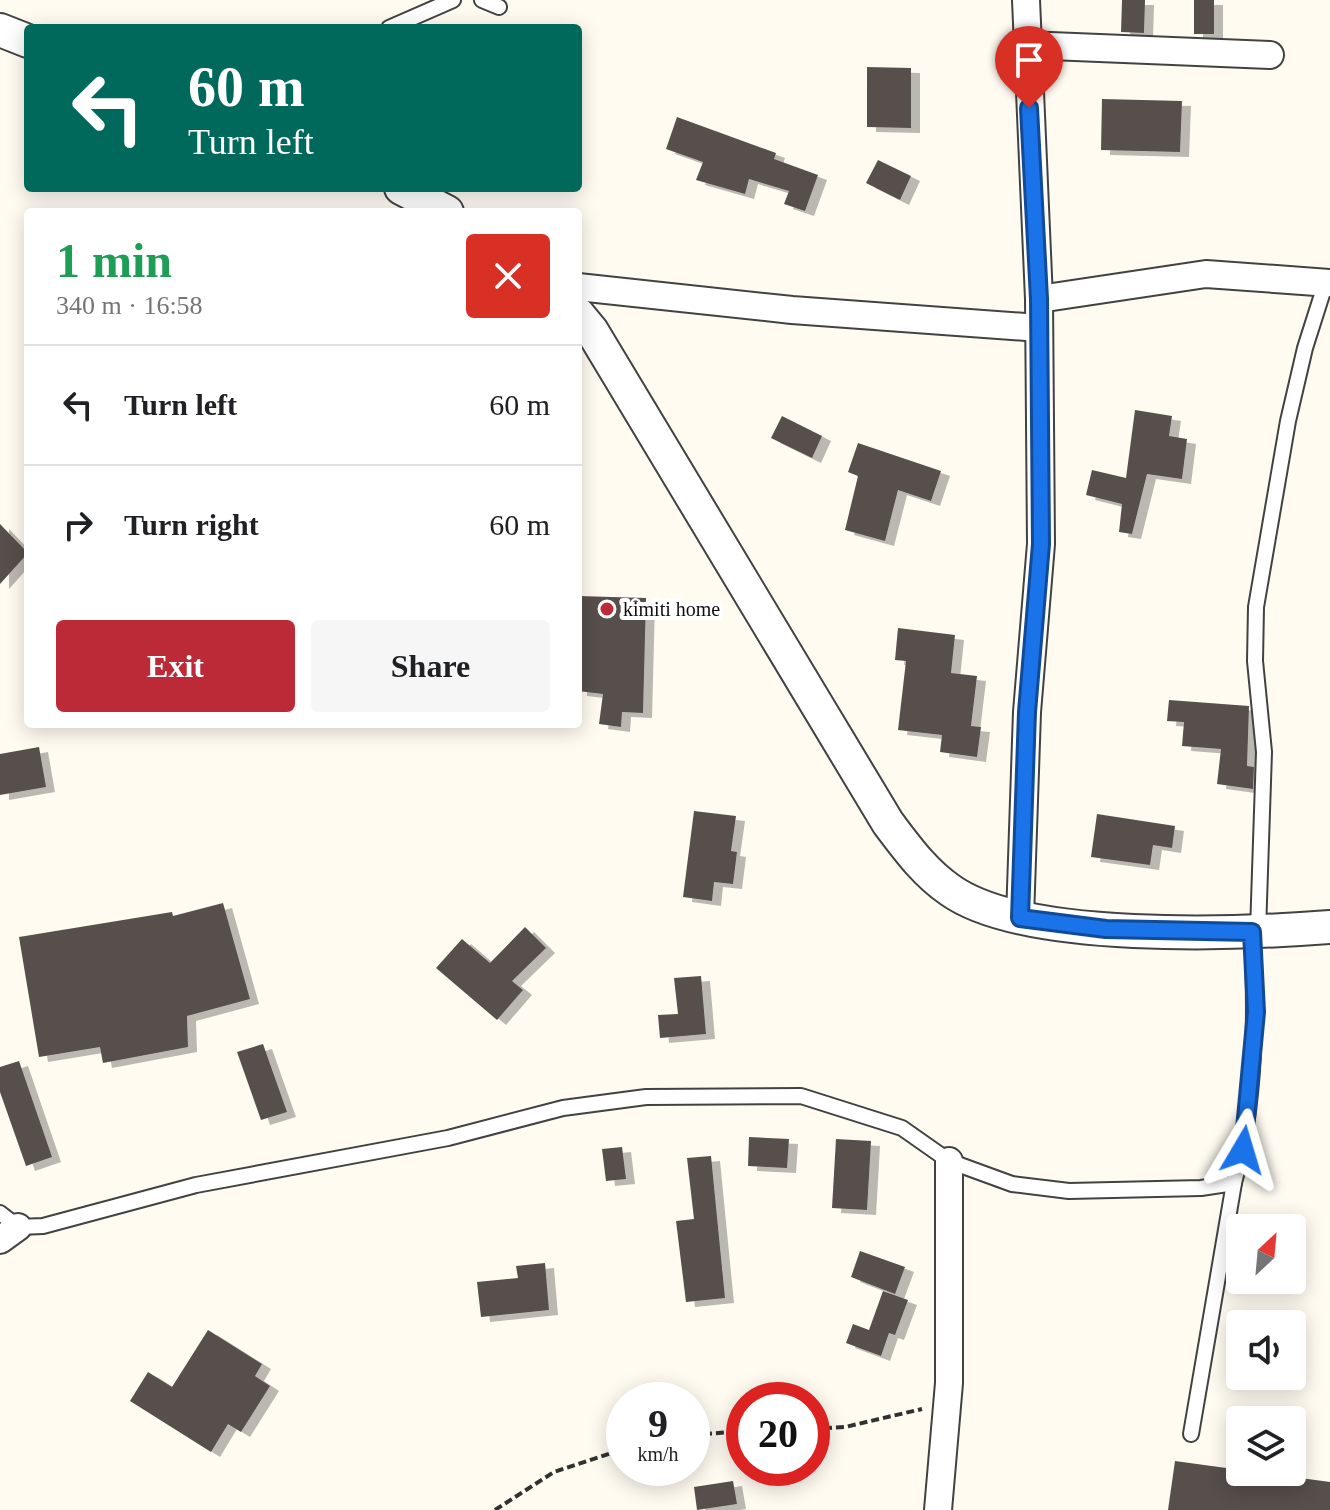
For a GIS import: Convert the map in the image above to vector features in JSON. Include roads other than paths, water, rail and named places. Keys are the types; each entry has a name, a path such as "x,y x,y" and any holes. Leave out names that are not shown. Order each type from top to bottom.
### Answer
{"street":[{"path":"1020,918 1027,712 1041,544 1039,299 1026,0"},
{"path":"0,30 24,39"},
{"path":"1026,45 1270,55"},
{"path":"409,192 439,208"},
{"path":"1039,299 1206,274 1328,282"},
{"path":"582,287 792,310 1039,328"},
{"path":"582,319 600,344 888,823 911,854 952,892 1020,918 1106,929 1255,932 1330,927"},
{"path":"938,1510 948,1402 949,1161"}],"lane":[{"path":"398,24 453,0"},
{"path":"482,0 499,7"},
{"path":"1191,1434 1234,1183 1243,1150 1250,1091 1256,1012 1255,932 1264,752 1255,661 1256,607 1288,421 1305,348 1328,282"},
{"path":"6,1226 43,1226 211,1181 448,1138 563,1108 646,1097 801,1096 902,1128 949,1161 1012,1184 1069,1191 1201,1188 1234,1183"}],"place":[{"name":"kimiti home","path":"607,609"}]}
